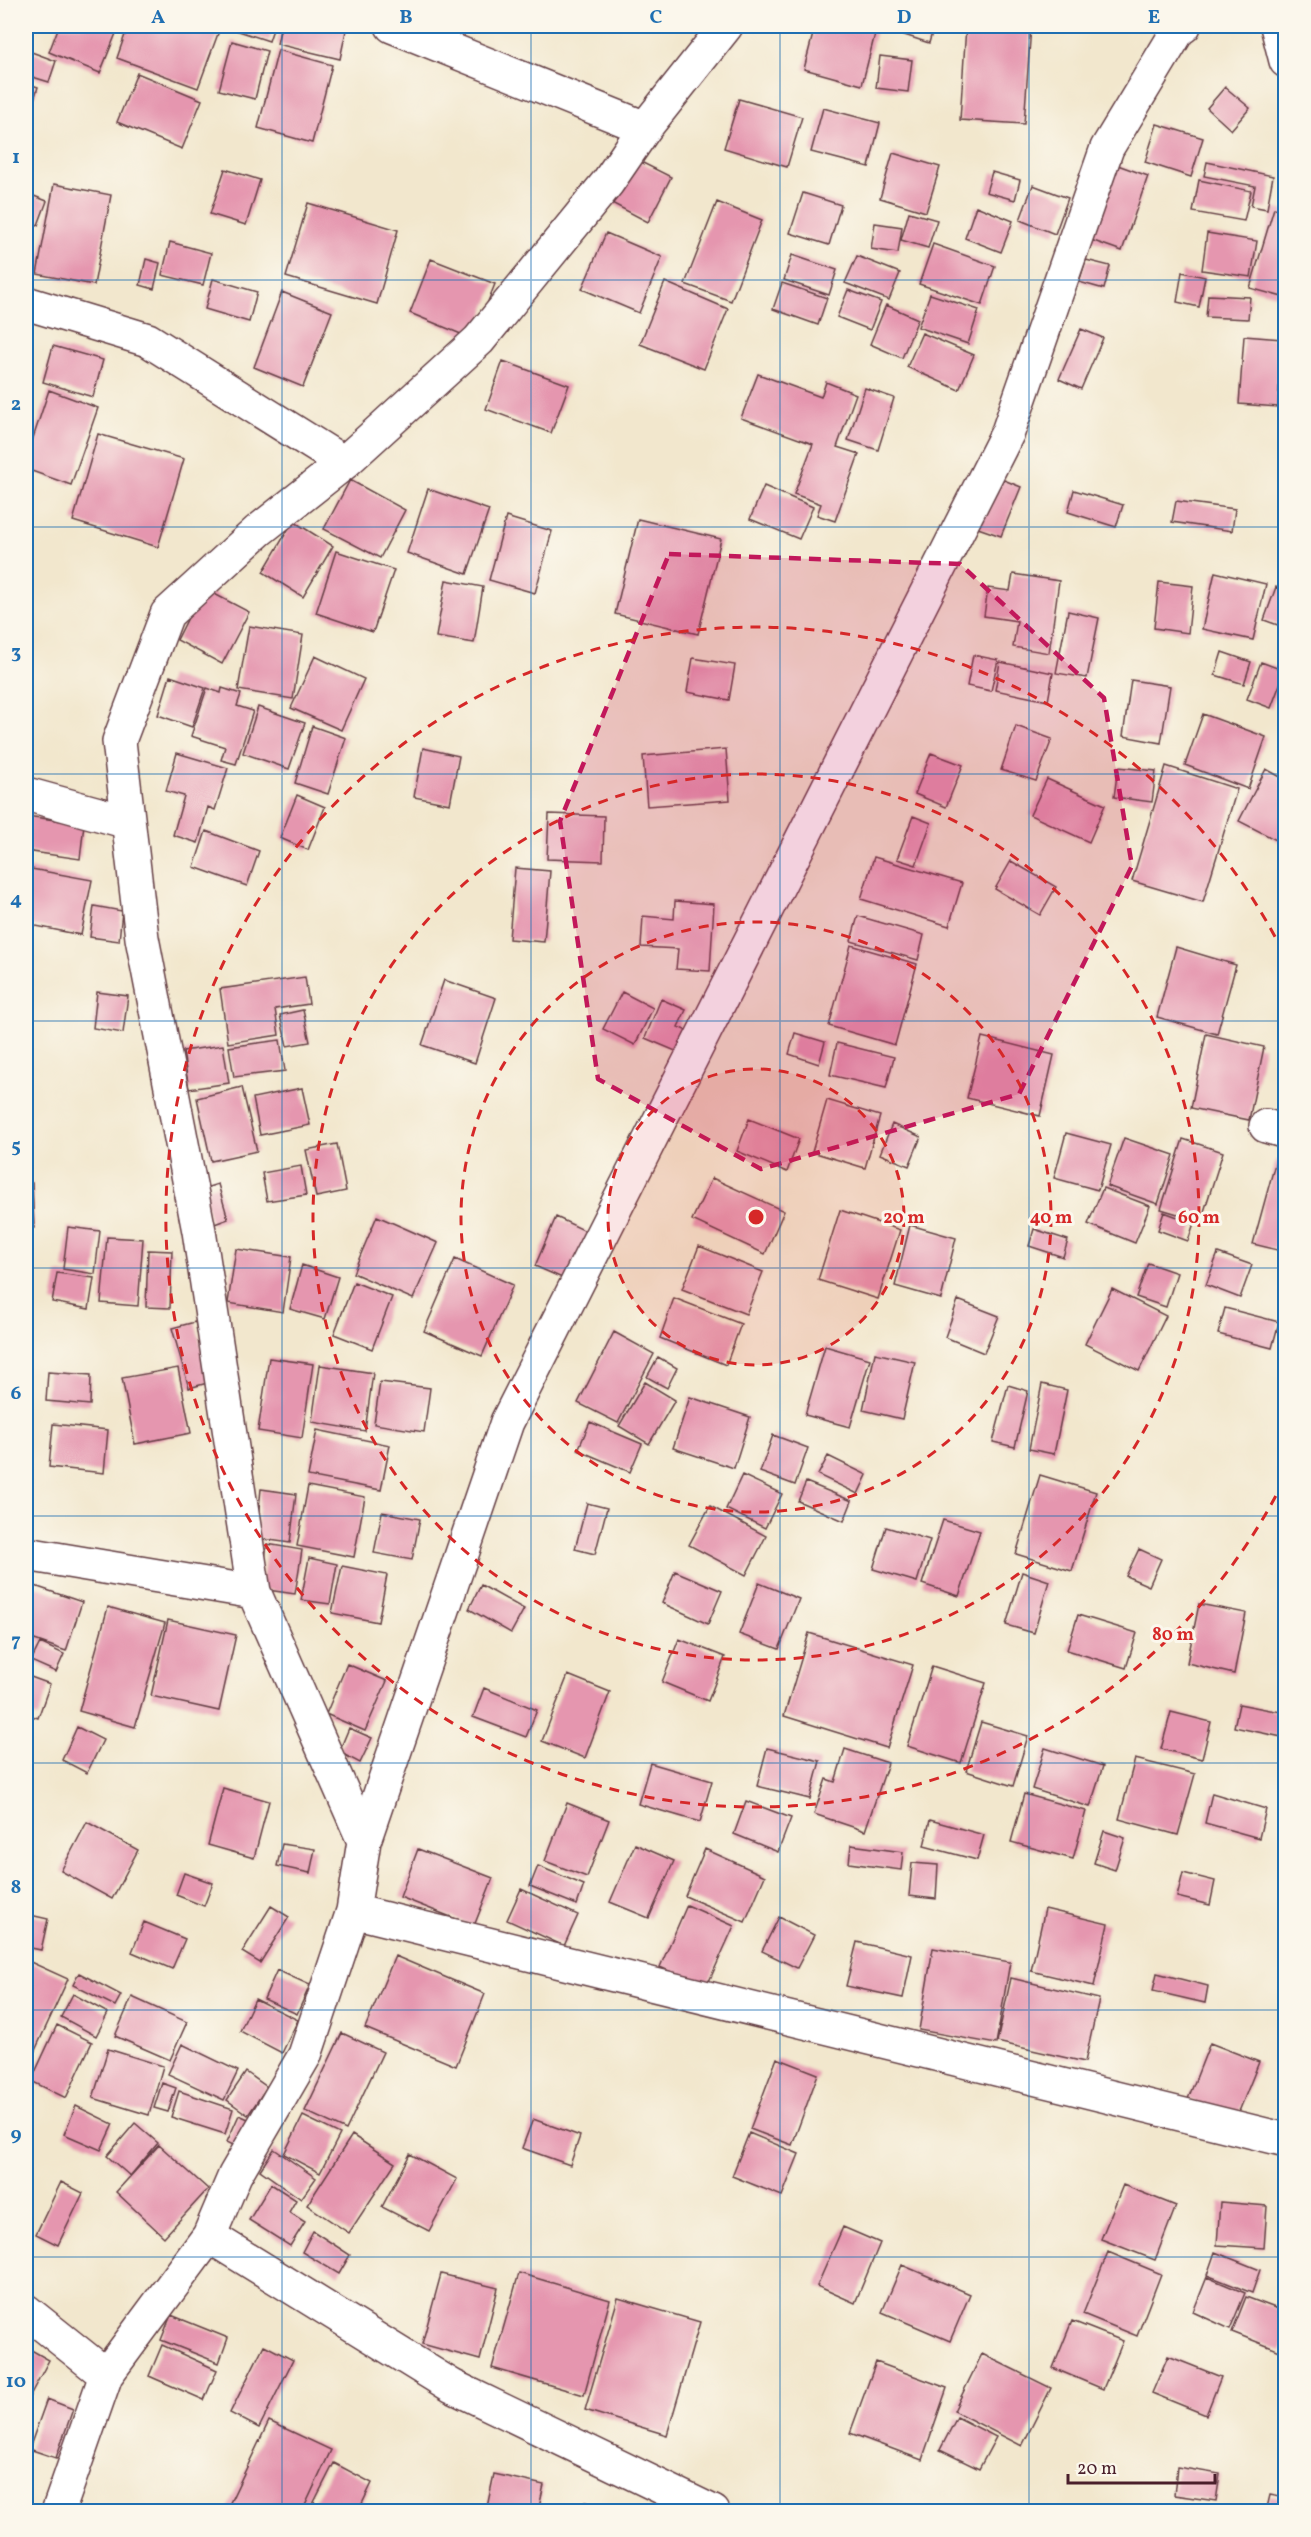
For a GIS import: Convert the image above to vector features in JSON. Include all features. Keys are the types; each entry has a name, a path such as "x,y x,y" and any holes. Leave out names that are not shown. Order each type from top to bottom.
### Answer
{"street":[{"path":"392,26 645,128"},
{"path":"364,1841 254,1592 199,1231 142,938 119,741 167,614 258,531 344,463 479,340 608,182 645,128 726,26"},
{"path":"58,2511 106,2375 208,2236 235,2175 305,2055 353,1911 364,1841 507,1422 1008,432 1107,148 1179,29 1184,26"},
{"path":"1277,26 1286,61"},
{"path":"26,303 148,340 344,463"},
{"path":"26,794 128,822"},
{"path":"26,1554 254,1592"},
{"path":"353,1911 1286,2140"},
{"path":"208,2236 452,2386 712,2511"},
{"path":"26,2311 106,2375"}],"highlighted area":[{"path":"669,554 960,564 1104,698 1132,866 1019,1094 761,1169 598,1079 560,821"}],"building":[{"path":"59,26 119,26 100,73 49,52"},
{"path":"128,26 204,26 219,31 198,88 117,58"},
{"path":"223,26 274,26 269,41"},
{"path":"281,26 347,26 340,59 277,44"},
{"path":"815,26 877,26 862,85 804,69"},
{"path":"893,26 934,26 929,43 892,31"},
{"path":"966,26 1031,26 1024,124 960,120"},
{"path":"232,41 267,51 255,99 219,90"},
{"path":"26,50 56,61 49,82 26,75"},
{"path":"278,50 332,65 312,143 258,128"},
{"path":"880,56 912,60 908,92 876,88"},
{"path":"137,73 202,100 182,149 117,122"},
{"path":"26,83 38,87 31,109 26,108"},
{"path":"1225,87 1250,108 1231,130 1207,108"},
{"path":"739,99 802,117 787,167 724,148"},
{"path":"823,108 880,123 869,167 811,152"},
{"path":"1157,124 1203,138 1191,177 1145,162"},
{"path":"893,153 940,167 926,212 880,198"},
{"path":"629,156 671,177 648,222 606,200"},
{"path":"1207,162 1273,176 1267,209 1251,206 1255,186 1204,176"},
{"path":"1115,164 1148,176 1122,251 1088,239"},
{"path":"225,169 260,180 246,225 210,214"},
{"path":"992,172 1020,180 1015,200 986,192"},
{"path":"1199,180 1251,191 1244,221 1193,212"},
{"path":"54,184 111,195 94,285 37,274"},
{"path":"1033,185 1068,198 1055,234 1020,220"},
{"path":"26,193 47,201 38,225 26,221"},
{"path":"803,193 841,205 829,245 790,233"},
{"path":"717,202 762,220 731,301 685,284"},
{"path":"308,203 398,230 377,304 286,277"},
{"path":"976,206 1013,221 1001,252 965,238"},
{"path":"1274,208 1286,211 1286,298 1250,288"},
{"path":"909,212 937,220 928,248 901,240"},
{"path":"875,223 902,227 898,253 871,249"},
{"path":"606,233 662,257 639,313 582,289"},
{"path":"1207,233 1257,241 1251,277 1202,270"},
{"path":"170,242 211,253 203,285 162,275"},
{"path":"933,244 995,266 982,305 919,284"},
{"path":"792,255 837,270 829,295 784,280"},
{"path":"857,256 900,273 889,300 845,283"},
{"path":"146,259 160,263 154,289 140,285"},
{"path":"431,259 495,284 473,339 410,313"},
{"path":"1086,260 1110,266 1104,289 1079,282"},
{"path":"1182,272 1205,277 1199,307 1177,302"},
{"path":"213,279 257,292 249,322 205,309"},
{"path":"665,282 728,309 704,369 640,344"},
{"path":"782,283 827,298 818,325 773,309"},
{"path":"848,290 881,302 870,330 837,317"},
{"path":"282,292 332,312 303,387 254,367"},
{"path":"930,294 979,310 968,344 918,327"},
{"path":"1208,295 1250,297 1248,319 1206,317"},
{"path":"886,305 918,319 902,358 870,344"},
{"path":"1081,329 1103,338 1081,389 1059,379"},
{"path":"922,333 974,355 959,390 907,367"},
{"path":"1244,336 1282,339 1278,407 1239,404"},
{"path":"53,346 103,360 93,397 43,382"},
{"path":"503,361 569,385 551,433 486,409"},
{"path":"758,374 821,397 826,382 856,394 837,447 859,454 835,521 817,515 821,504 794,494 813,444 741,418"},
{"path":"865,388 894,398 878,450 848,440"},
{"path":"49,390 98,408 71,485 26,469 26,459"},
{"path":"1284,413 1286,413 1286,445 1279,443"},
{"path":"98,434 184,459 158,547 73,521"},
{"path":"999,478 1021,487 1001,536 978,528"},
{"path":"350,480 405,510 380,558 324,529"},
{"path":"764,486 813,507 799,539 750,519"},
{"path":"428,489 489,510 467,574 407,553"},
{"path":"1074,490 1123,505 1116,527 1068,512"},
{"path":"1176,501 1235,509 1232,531 1172,522"},
{"path":"506,517 552,531 535,593 489,580"},
{"path":"638,519 721,539 698,634 615,614"},
{"path":"293,521 333,546 303,597 263,572"},
{"path":"336,551 394,570 373,632 316,613"},
{"path":"1215,572 1266,584 1253,640 1202,629"},
{"path":"1013,574 1059,581 1049,653 1013,647 1017,621 984,616 988,588 1010,591"},
{"path":"446,580 483,587 474,643 436,637"},
{"path":"1159,582 1193,586 1188,633 1154,628"},
{"path":"1276,587 1286,591 1286,628 1264,620"},
{"path":"203,588 249,612 222,664 177,640"},
{"path":"1068,611 1099,618 1087,678 1056,673"},
{"path":"249,626 303,635 293,699 238,690"},
{"path":"1222,652 1251,662 1244,684 1215,675"},
{"path":"973,655 998,660 991,691 967,686"},
{"path":"315,656 364,679 341,730 291,708"},
{"path":"693,658 735,665 729,700 687,692"},
{"path":"1000,662 1053,673 1048,701 995,690"},
{"path":"1261,662 1285,671 1271,708 1247,699"},
{"path":"170,676 205,688 192,727 158,715"},
{"path":"1131,680 1170,686 1161,743 1123,736"},
{"path":"207,688 221,693 222,688 241,694 237,706 253,711 236,764 221,760 225,747 191,736"},
{"path":"258,707 305,723 289,769 243,753"},
{"path":"1203,714 1266,737 1248,789 1185,765"},
{"path":"312,726 346,738 328,794 295,783"},
{"path":"1016,726 1052,739 1036,781 1001,770"},
{"path":"423,748 459,756 450,804 414,797"},
{"path":"726,749 730,800 647,806 643,756"},
{"path":"177,753 228,768 215,810 208,807 198,843 173,835 184,796 166,791"},
{"path":"931,753 963,765 946,807 915,794"},
{"path":"1166,766 1237,789 1203,902 1132,881"},
{"path":"1118,767 1156,771 1152,802 1114,797"},
{"path":"1266,769 1286,780 1286,845 1239,821"},
{"path":"1047,779 1105,805 1089,842 1030,815"},
{"path":"297,795 325,807 308,850 280,838"},
{"path":"549,814 604,816 603,861 547,859"},
{"path":"26,816 84,824 80,859 26,851"},
{"path":"913,816 931,823 916,865 897,859"},
{"path":"206,831 259,851 247,886 194,867"},
{"path":"874,857 962,883 949,926 861,899"},
{"path":"1011,861 1056,887 1040,915 995,889"},
{"path":"26,868 92,880 81,935 26,924"},
{"path":"515,868 550,871 544,942 509,939"},
{"path":"675,901 714,904 710,971 676,969 678,949 641,947 643,916 674,919"},
{"path":"94,906 122,911 119,941 90,937"},
{"path":"858,916 924,935 918,960 851,941"},
{"path":"851,945 917,964 895,1045 829,1026"},
{"path":"1176,947 1236,965 1217,1034 1157,1017"},
{"path":"305,977 309,1004 275,1009 279,1035 228,1043 220,989"},
{"path":"444,980 496,998 475,1063 422,1045"},
{"path":"97,992 128,996 123,1033 93,1028"},
{"path":"622,992 653,1008 635,1045 603,1029"},
{"path":"661,999 686,1010 678,1027 687,1031 678,1052 645,1038"},
{"path":"303,1010 310,1042 287,1046 280,1015"},
{"path":"795,1033 825,1042 819,1064 789,1054"},
{"path":"1206,1034 1264,1047 1249,1120 1191,1108"},
{"path":"982,1037 1054,1055 1040,1116 967,1098"},
{"path":"280,1040 285,1071 234,1077 229,1047"},
{"path":"837,1043 894,1057 886,1088 830,1075"},
{"path":"223,1045 229,1083 189,1089 183,1051"},
{"path":"242,1087 257,1151 211,1161 197,1098"},
{"path":"302,1088 310,1125 260,1135 253,1098"},
{"path":"827,1100 880,1116 865,1168 812,1152"},
{"path":"749,1119 799,1139 787,1172 737,1151"},
{"path":"892,1124 921,1137 909,1166 880,1154"},
{"path":"1066,1133 1111,1145 1098,1190 1054,1178"},
{"path":"1124,1138 1174,1155 1158,1204 1107,1186"},
{"path":"1183,1139 1223,1152 1201,1221 1161,1209"},
{"path":"337,1144 346,1191 316,1197 306,1150"},
{"path":"1276,1160 1286,1163 1286,1252 1253,1244"},
{"path":"301,1166 306,1195 267,1201 262,1173"},
{"path":"712,1178 784,1211 765,1254 692,1220"},
{"path":"26,1183 32,1183 34,1228 26,1228"},
{"path":"218,1184 228,1219 212,1225 202,1189"},
{"path":"1103,1188 1150,1206 1135,1243 1088,1224"},
{"path":"840,1210 900,1230 878,1299 818,1280"},
{"path":"1164,1212 1194,1223 1188,1241 1158,1230"},
{"path":"377,1216 438,1243 413,1299 353,1273"},
{"path":"556,1217 590,1233 569,1281 535,1266"},
{"path":"910,1225 956,1238 941,1299 895,1286"},
{"path":"68,1227 100,1231 95,1274 63,1269"},
{"path":"1034,1229 1068,1240 1063,1257 1029,1246"},
{"path":"107,1237 143,1239 138,1306 101,1303"},
{"path":"699,1246 763,1272 746,1314 682,1289"},
{"path":"236,1249 291,1257 283,1312 228,1303"},
{"path":"148,1250 172,1251 170,1308 146,1307"},
{"path":"1218,1253 1252,1265 1240,1298 1206,1285"},
{"path":"455,1259 513,1285 482,1356 424,1331"},
{"path":"1148,1263 1177,1273 1166,1307 1136,1297"},
{"path":"302,1265 338,1277 325,1319 290,1309"},
{"path":"57,1273 94,1278 89,1309 52,1302"},
{"path":"354,1282 392,1297 372,1349 334,1334"},
{"path":"1112,1289 1166,1316 1139,1371 1085,1344"},
{"path":"674,1298 741,1324 726,1365 660,1338"},
{"path":"958,1300 999,1316 984,1353 945,1337"},
{"path":"1225,1308 1279,1322 1272,1348 1218,1334"},
{"path":"195,1322 211,1382 189,1388 172,1328"},
{"path":"614,1332 654,1354 618,1423 578,1403"},
{"path":"825,1346 870,1359 850,1427 805,1415"},
{"path":"875,1353 915,1362 902,1419 863,1410"},
{"path":"658,1357 677,1368 667,1388 647,1377"},
{"path":"269,1358 313,1364 302,1438 258,1431"},
{"path":"320,1365 373,1373 365,1431 312,1422"},
{"path":"178,1368 191,1433 135,1444 122,1378"},
{"path":"48,1372 91,1375 90,1405 46,1401"},
{"path":"380,1382 430,1388 424,1432 374,1424"},
{"path":"645,1382 675,1400 649,1444 619,1426"},
{"path":"1042,1384 1067,1390 1054,1454 1029,1449"},
{"path":"1008,1385 1028,1391 1015,1447 993,1442"},
{"path":"690,1397 750,1417 734,1468 673,1448"},
{"path":"590,1422 642,1444 630,1472 578,1450"},
{"path":"53,1424 108,1430 104,1473 49,1467"},
{"path":"317,1430 390,1445 381,1490 308,1476"},
{"path":"773,1435 808,1448 795,1485 760,1472"},
{"path":"828,1456 867,1475 858,1494 818,1475"},
{"path":"742,1475 782,1494 765,1528 726,1509"},
{"path":"1040,1475 1096,1492 1072,1571 1016,1554"},
{"path":"806,1482 852,1501 844,1521 798,1501"},
{"path":"308,1486 365,1497 354,1557 297,1546"},
{"path":"261,1489 296,1494 290,1543 256,1538"},
{"path":"587,1503 607,1508 595,1554 575,1549"},
{"path":"710,1506 766,1536 746,1575 689,1545"},
{"path":"382,1512 420,1519 412,1560 374,1553"},
{"path":"943,1520 980,1531 959,1596 922,1584"},
{"path":"886,1527 930,1540 917,1582 873,1569"},
{"path":"267,1544 302,1550 295,1594 261,1589"},
{"path":"1139,1549 1161,1559 1149,1586 1126,1576"},
{"path":"309,1558 337,1564 330,1604 301,1600"},
{"path":"342,1566 387,1575 378,1622 332,1613"},
{"path":"675,1571 722,1591 708,1624 662,1603"},
{"path":"1022,1572 1049,1581 1034,1633 1006,1625"},
{"path":"26,1583 82,1602 66,1651 26,1637"},
{"path":"759,1583 799,1599 779,1649 739,1634"},
{"path":"481,1585 524,1609 511,1633 469,1609"},
{"path":"1199,1604 1246,1613 1234,1674 1187,1663"},
{"path":"108,1607 165,1623 135,1727 79,1711"},
{"path":"1078,1615 1137,1633 1126,1668 1067,1650"},
{"path":"168,1620 236,1635 219,1711 151,1696"},
{"path":"809,1633 913,1665 887,1748 784,1716"},
{"path":"26,1639 33,1642 26,1662"},
{"path":"679,1639 725,1657 708,1701 662,1682"},
{"path":"40,1643 64,1654 56,1672 31,1661"},
{"path":"347,1664 387,1681 365,1731 326,1714"},
{"path":"932,1666 986,1683 961,1763 907,1746"},
{"path":"568,1675 610,1692 585,1758 542,1741"},
{"path":"28,1676 50,1684 38,1718 26,1714"},
{"path":"484,1688 537,1710 526,1737 473,1717"},
{"path":"1239,1704 1286,1713 1282,1737 1234,1727"},
{"path":"1171,1712 1211,1722 1202,1759 1161,1749"},
{"path":"981,1722 1028,1736 1013,1786 966,1771"},
{"path":"77,1727 103,1740 87,1773 62,1760"},
{"path":"349,1728 372,1738 360,1763 339,1752"},
{"path":"767,1748 820,1761 810,1799 757,1786"},
{"path":"1045,1748 1103,1766 1090,1807 1032,1789"},
{"path":"845,1749 888,1763 865,1831 814,1814 826,1779 835,1782"},
{"path":"1135,1759 1195,1774 1178,1835 1119,1819"},
{"path":"650,1763 712,1781 700,1822 638,1804"},
{"path":"223,1788 269,1801 254,1858 208,1845"},
{"path":"1212,1793 1266,1809 1259,1838 1205,1823"},
{"path":"1024,1794 1086,1811 1073,1859 1011,1842"},
{"path":"746,1801 791,1818 778,1852 734,1834"},
{"path":"567,1803 609,1820 587,1877 545,1861"},
{"path":"930,1820 984,1835 977,1860 924,1846"},
{"path":"87,1822 138,1850 112,1899 61,1871"},
{"path":"1104,1831 1125,1838 1115,1870 1094,1863"},
{"path":"282,1844 315,1849 310,1873 277,1866"},
{"path":"635,1844 674,1861 649,1918 610,1902"},
{"path":"851,1845 903,1852 901,1870 849,1863"},
{"path":"418,1849 493,1878 474,1926 400,1897"},
{"path":"705,1849 765,1876 745,1922 685,1896"},
{"path":"912,1863 938,1865 936,1899 909,1896"},
{"path":"538,1866 584,1885 577,1905 530,1886"},
{"path":"184,1873 213,1883 204,1906 176,1895"},
{"path":"1183,1873 1215,1881 1210,1905 1177,1897"},
{"path":"521,1889 578,1915 564,1946 507,1920"},
{"path":"687,1905 734,1926 706,1988 660,1967"},
{"path":"271,1906 289,1917 260,1963 242,1952"},
{"path":"1045,1909 1108,1924 1094,1986 1031,1971"},
{"path":"26,1914 48,1919 41,1950 26,1947"},
{"path":"779,1917 814,1935 797,1968 762,1951"},
{"path":"144,1922 185,1939 172,1969 132,1952"},
{"path":"857,1942 912,1955 903,1998 846,1986"},
{"path":"933,1948 1010,1962 996,2044 919,2030"},
{"path":"395,1956 485,1994 456,2066 365,2028"},
{"path":"26,1960 68,1979 26,2070"},
{"path":"277,1970 310,1985 297,2014 264,1999"},
{"path":"79,1973 121,1995 115,2006 73,1985"},
{"path":"1157,1973 1208,1986 1205,2003 1153,1991"},
{"path":"1011,1978 1099,1999 1085,2062 997,2042"},
{"path":"73,1994 108,2013 96,2036 61,2017"},
{"path":"132,1997 187,2022 170,2060 115,2036"},
{"path":"255,1999 298,2020 282,2053 240,2031"},
{"path":"57,2025 92,2042 66,2098 31,2081"},
{"path":"342,2033 383,2052 346,2130 305,2111"},
{"path":"1210,2043 1259,2062 1236,2119 1188,2099"},
{"path":"182,2044 238,2071 224,2100 168,2074"},
{"path":"108,2049 163,2066 149,2115 93,2098"},
{"path":"777,2058 818,2074 792,2145 750,2129"},
{"path":"246,2072 267,2087 248,2115 227,2100"},
{"path":"162,2083 176,2088 168,2112 154,2108"},
{"path":"179,2091 233,2109 225,2134 171,2117"},
{"path":"76,2106 113,2124 101,2150 64,2134"},
{"path":"239,2115 255,2122 243,2150 227,2142"},
{"path":"303,2116 340,2134 320,2173 284,2154"},
{"path":"533,2119 580,2136 570,2165 522,2148"},
{"path":"135,2123 158,2143 130,2176 107,2156"},
{"path":"749,2133 799,2154 782,2196 732,2176"},
{"path":"352,2135 395,2163 349,2233 307,2205"},
{"path":"159,2145 208,2189 164,2237 116,2192"},
{"path":"274,2149 316,2178 301,2199 260,2170"},
{"path":"410,2154 457,2179 429,2231 382,2207"},
{"path":"61,2182 83,2193 58,2245 36,2234"},
{"path":"271,2184 296,2200 289,2212 305,2222 290,2246 249,2220"},
{"path":"1123,2185 1176,2206 1155,2260 1101,2239"},
{"path":"1220,2202 1267,2206 1264,2248 1217,2245"},
{"path":"843,2227 880,2243 855,2303 817,2286"},
{"path":"313,2231 350,2255 339,2274 302,2252"},
{"path":"1108,2252 1161,2274 1137,2336 1083,2314"},
{"path":"1215,2252 1260,2270 1252,2293 1207,2275"},
{"path":"902,2265 970,2294 950,2341 882,2312"},
{"path":"519,2273 610,2300 584,2395 492,2368"},
{"path":"441,2274 498,2288 480,2360 422,2344"},
{"path":"1207,2277 1245,2293 1230,2329 1193,2312"},
{"path":"1246,2297 1286,2312 1286,2338 1280,2351 1232,2332"},
{"path":"618,2298 700,2322 667,2435 585,2410"},
{"path":"171,2315 228,2338 219,2363 161,2340"},
{"path":"1072,2321 1123,2341 1103,2389 1053,2368"},
{"path":"162,2345 217,2370 204,2400 149,2376"},
{"path":"264,2345 293,2360 259,2428 230,2413"},
{"path":"26,2347 49,2360 26,2403"},
{"path":"982,2354 1051,2388 1022,2446 954,2411"},
{"path":"1168,2356 1221,2377 1206,2415 1152,2393"},
{"path":"876,2362 947,2388 922,2460 850,2433"},
{"path":"47,2399 73,2409 56,2458 29,2449"},
{"path":"957,2417 996,2437 979,2469 940,2450"},
{"path":"269,2421 331,2450 302,2512 233,2512 227,2509"},
{"path":"334,2463 372,2483 358,2512 309,2512"},
{"path":"1177,2467 1220,2474 1216,2501 1174,2495"},
{"path":"494,2474 544,2485 538,2512 486,2512"},
{"path":"1270,2495 1286,2498 1286,2512 1266,2512"},
{"path":"585,2502 622,2511 622,2512 583,2512"}]}
